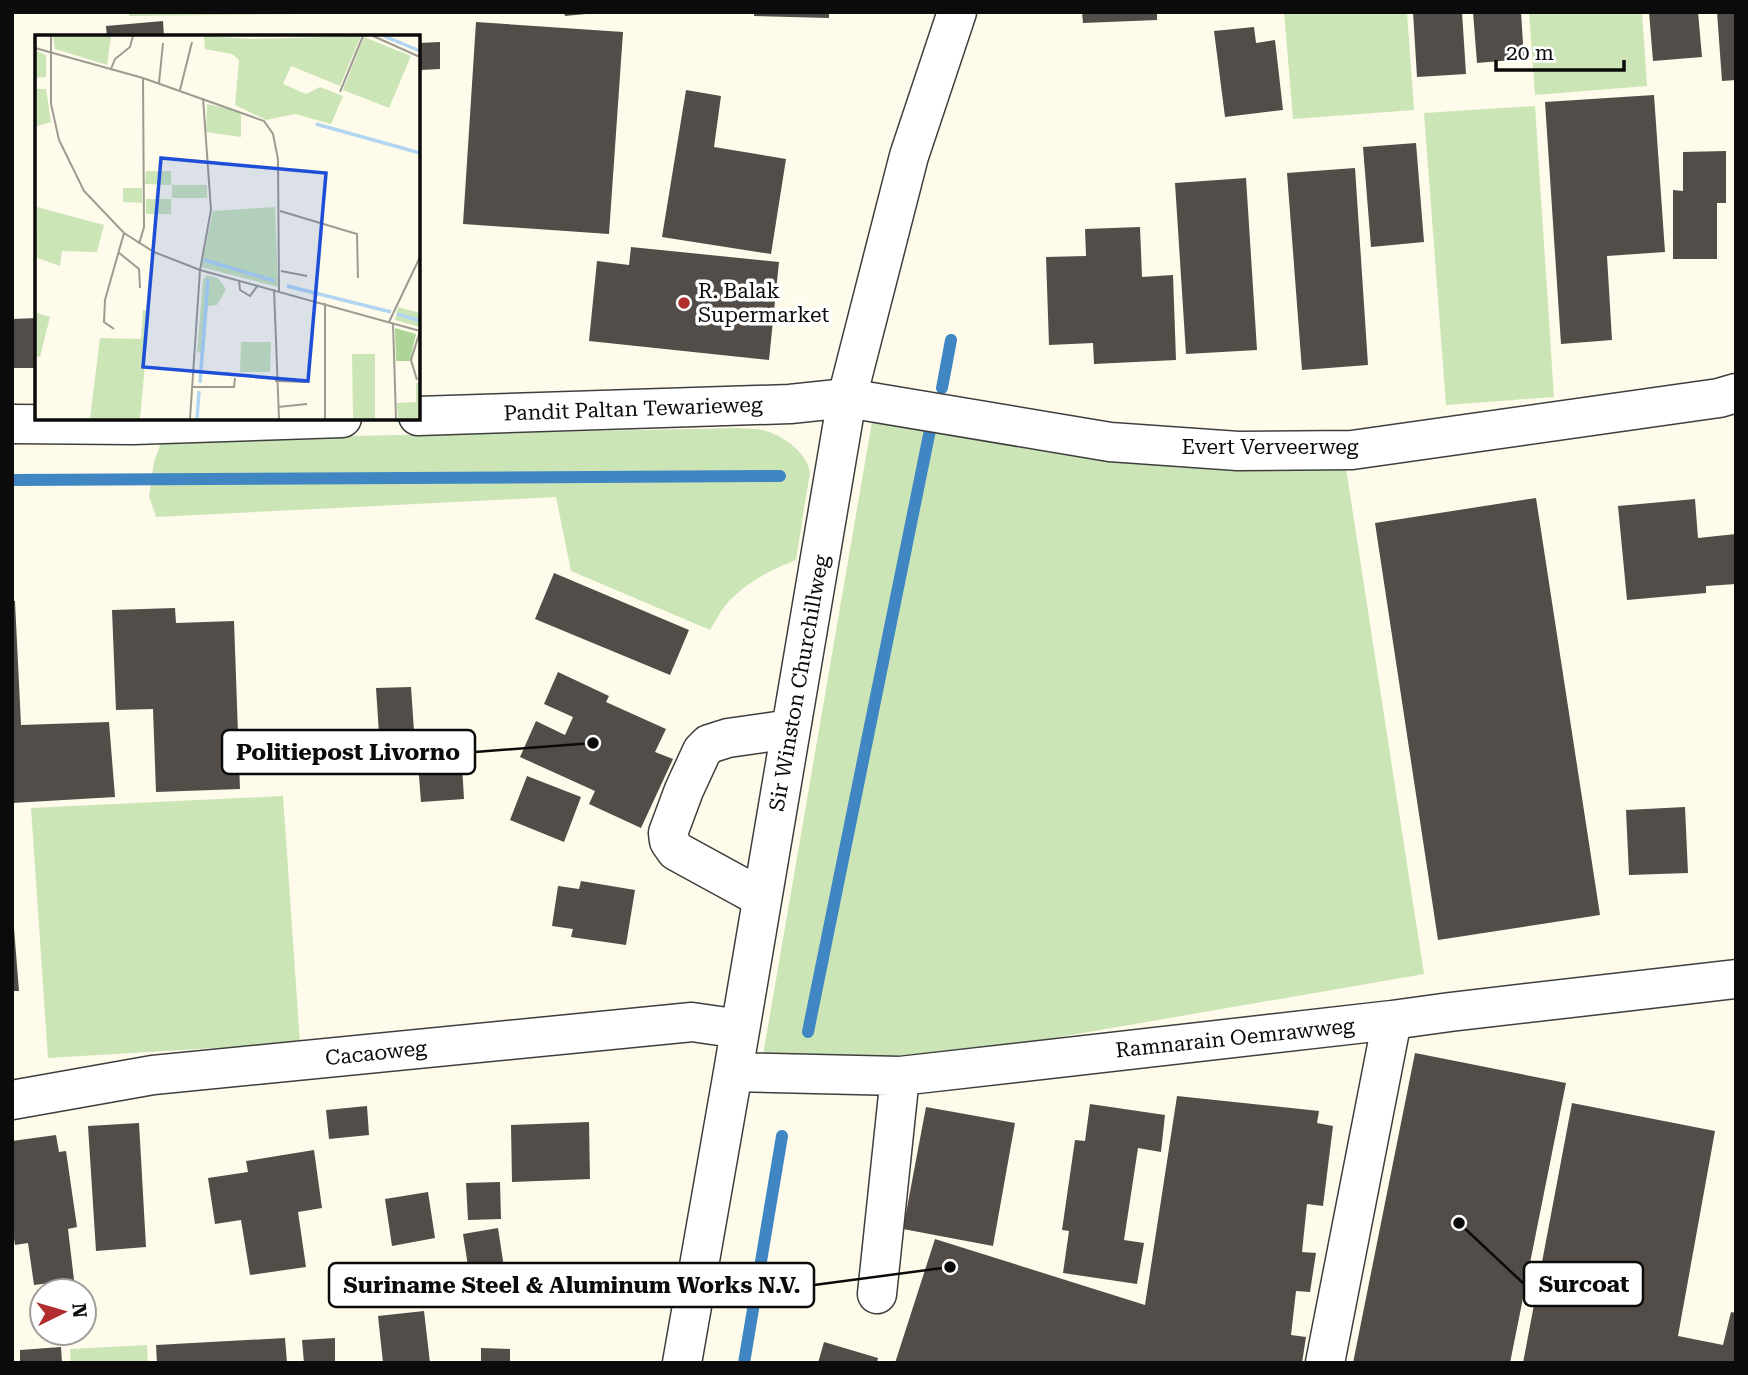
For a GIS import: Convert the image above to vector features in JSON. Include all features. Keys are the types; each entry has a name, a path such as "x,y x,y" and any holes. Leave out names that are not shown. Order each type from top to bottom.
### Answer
{"street":[{"name":"Sir Winston Churchillweg","path":"682,1363 847,398 909,156 957,12"},
{"name":"Evert Verveerweg","path":"847,398 1110,442 1238,451 1352,450 1719,398 1736,393"},
{"name":"Pandit Paltan Tewarieweg","path":"420,416 790,404 847,398"},
{"path":"12,424 133,425 282,420"},
{"path":"762,898 676,851 669,841 668,833 684,790 702,751 709,744 728,738 791,729"},
{"name":"Ramnarain Oemrawweg","path":"733,1072 900,1076 1736,979"},
{"path":"1325,1363 1392,1020"},
{"name":"Cacaoweg","path":"12,1100 153,1074 692,1022 740,1029"},
{"path":"877,1294 900,1076"}],"green space":[{"path":"129,12 470,12 129,16"},
{"path":"1284,12 1407,12 1414,110 1293,119"},
{"path":"1529,12 1642,12 1647,86 1535,95"},
{"path":"1535,106 1554,397 1446,405 1424,113"},
{"path":"874,410 1345,462 1424,974 869,1070 762,1061"},
{"path":"738,428 763,430 780,437 800,452 810,472 796,560 767,573 740,591 723,609 710,630 571,571 556,497 156,517 149,496 154,462 162,440"},
{"path":"283,796 300,1043 48,1058 31,808"},
{"path":"147,1345 148,1363 71,1363 70,1349"}],"building":[{"path":"564,12 585,12 586,14 565,16"},
{"path":"754,12 829,12 829,18 754,16"},
{"path":"1082,12 1157,12 1157,20 1083,23"},
{"path":"1413,12 1462,12 1466,74 1417,77"},
{"path":"1473,12 1521,12 1524,59 1477,63"},
{"path":"1649,12 1698,12 1702,57 1653,61"},
{"path":"1717,12 1736,12 1736,80 1722,81"},
{"path":"163,21 164,35 107,35 106,26"},
{"path":"476,22 623,32 609,234 463,224"},
{"path":"1254,27 1256,43 1275,40 1283,110 1225,117 1214,31"},
{"path":"440,42 440,69 420,70 420,43"},
{"path":"686,90 721,96 714,147 786,159 771,254 662,237"},
{"path":"1654,95 1665,252 1607,256 1612,340 1561,344 1545,102"},
{"path":"1416,143 1424,242 1371,247 1363,147"},
{"path":"1726,151 1726,203 1717,203 1717,259 1673,259 1673,190 1683,191 1683,152"},
{"path":"1355,168 1368,365 1302,370 1287,173"},
{"path":"1246,178 1257,350 1186,354 1175,183"},
{"path":"1140,227 1142,277 1173,275 1176,360 1094,364 1093,343 1049,345 1046,257 1086,256 1085,229"},
{"name":"R. Balak Supermarket","path":"631,247 779,262 769,360 589,341 597,261 629,265"},
{"path":"35,318 35,368 12,368 12,319"},
{"path":"1536,498 1600,915 1438,940 1375,523"},
{"path":"1695,499 1698,538 1736,534 1736,584 1706,586 1706,593 1627,600 1618,506"},
{"path":"554,573 689,630 670,675 535,619"},
{"path":"12,601 15,601 21,725 109,722 115,797 12,803"},
{"path":"175,608 176,623 234,621 240,789 156,792 153,709 116,710 112,610"},
{"path":"558,672 609,696 606,702 666,729 655,752 673,759 641,828 589,804 595,791 520,757 536,721 565,735 573,717 544,704"},
{"path":"411,687 414,731 379,734 376,688"},
{"path":"461,748 464,799 421,802 417,750"},
{"path":"527,776 581,797 564,842 510,820"},
{"path":"1685,807 1688,873 1629,875 1626,810"},
{"path":"581,881 635,890 626,945 571,937 573,929 552,926 558,886 579,889"},
{"path":"14,928 19,991 12,991"},
{"path":"1415,1053 1566,1083 1510,1363 1353,1363"},
{"path":"1177,1096 1319,1111 1317,1123 1333,1126 1323,1206 1307,1204 1302,1252 1316,1253 1310,1292 1296,1291 1291,1335 1306,1337 1302,1363 895,1363 935,1239 1145,1305"},
{"path":"1572,1103 1715,1131 1678,1336 1723,1345 1731,1312 1736,1313 1736,1363 1523,1363"},
{"path":"1090,1104 1165,1115 1161,1152 1138,1148 1124,1240 1144,1243 1137,1284 1063,1273 1069,1231 1062,1230 1075,1140 1085,1141"},
{"path":"367,1106 369,1135 329,1139 326,1110"},
{"path":"926,1107 1015,1123 993,1246 903,1229"},
{"path":"589,1122 590,1179 512,1182 511,1125"},
{"path":"139,1123 146,1247 96,1251 88,1126"},
{"path":"56,1135 59,1152 66,1151 77,1227 68,1229 74,1277 33,1277 28,1243 15,1245 12,1225 12,1141"},
{"path":"314,1150 322,1208 298,1212 306,1267 250,1275 241,1220 215,1224 208,1178 248,1172 246,1161"},
{"path":"500,1182 501,1219 468,1220 466,1183"},
{"path":"428,1192 435,1238 392,1246 385,1199"},
{"path":"498,1228 505,1274 470,1279 463,1234"},
{"path":"424,1311 430,1363 383,1363 378,1316"},
{"path":"285,1338 287,1363 157,1363 156,1345"},
{"path":"335,1338 335,1363 304,1363 302,1340"},
{"path":"824,1342 878,1358 877,1363 818,1363"},
{"path":"61,1347 62,1363 20,1363 20,1350"},
{"path":"481,1348 510,1349 510,1363 481,1363"}],"waterway":[{"path":"942,388 951,340"},
{"path":"808,1032 932,420"},
{"path":"12,480 780,476"},
{"path":"744,1363 782,1136"}],"place":[{"name":"R. Balak Supermarket","path":"684,303"},
{"name":"Politiepost Livorno","path":"593,743"},
{"name":"Surcoat","path":"1459,1223"},
{"name":"Suriname Steel & Aluminum Works N.V.","path":"950,1267"}]}
